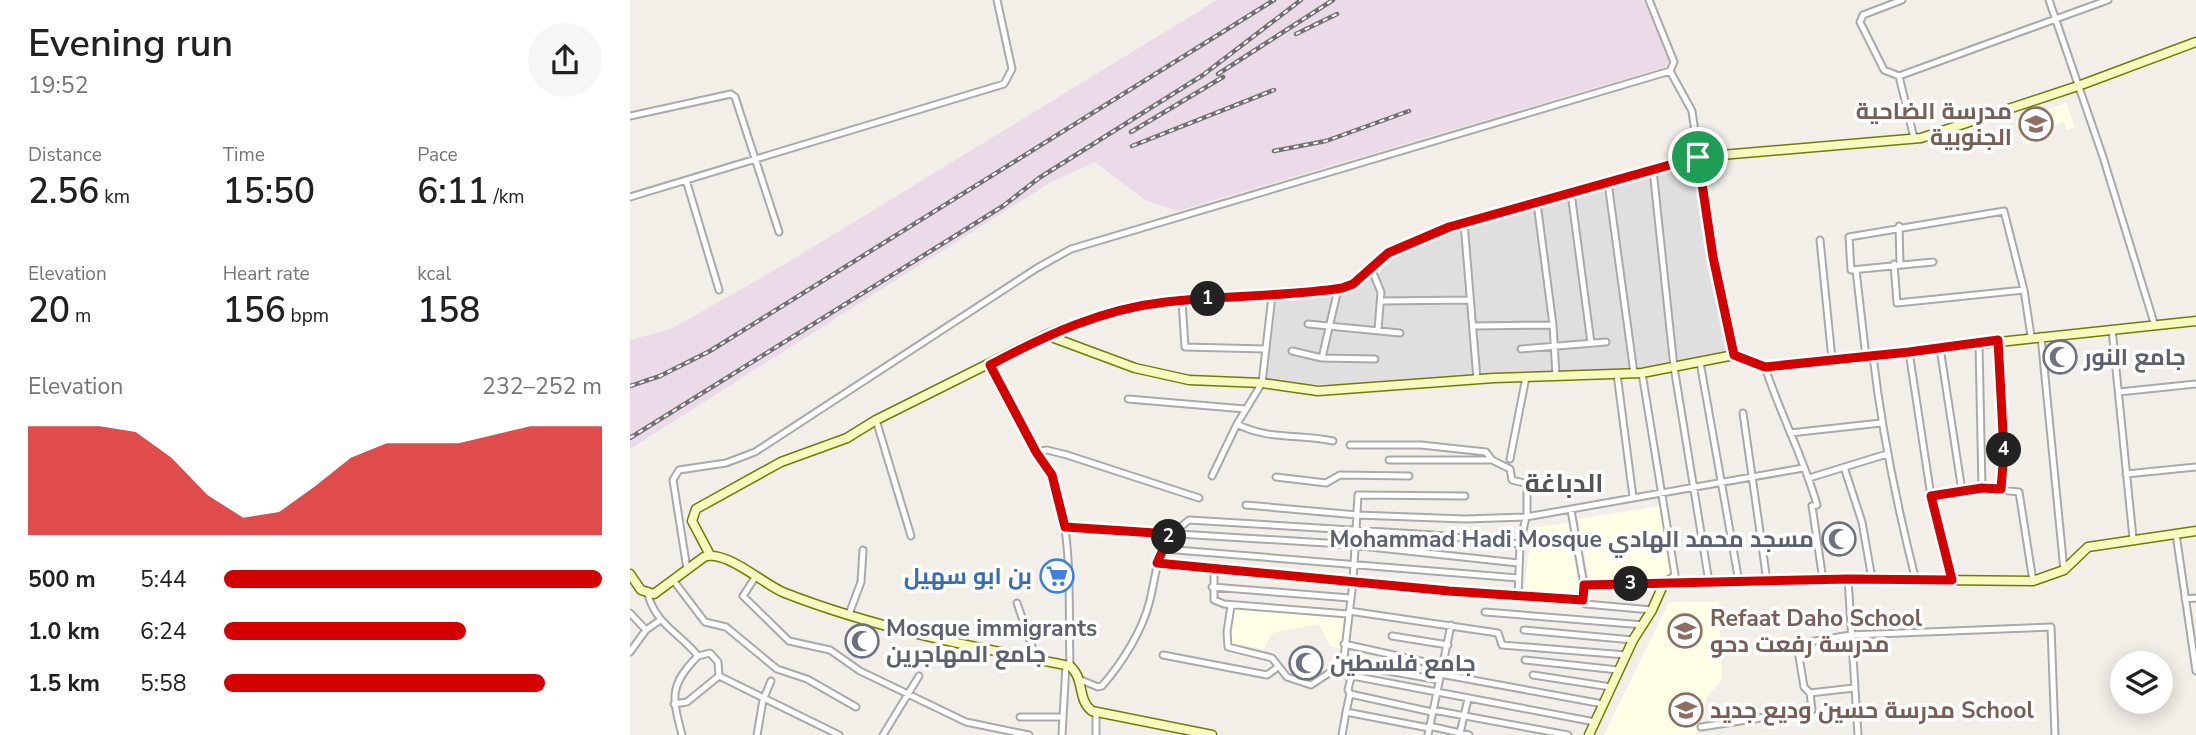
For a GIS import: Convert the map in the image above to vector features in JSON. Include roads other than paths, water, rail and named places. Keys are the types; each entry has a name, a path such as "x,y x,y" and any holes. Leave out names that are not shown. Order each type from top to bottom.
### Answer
{"street":[{"path":"630,197 1004,84 1012,69 997,0"},
{"path":"687,569 673,480 679,470 726,463 755,452 1037,268 1071,249 1670,71 1674,62 1649,0"},
{"path":"1902,0 1863,15 1860,22 1884,70 1899,76 2108,0"},
{"path":"2049,0 2103,157 2155,326"},
{"path":"1520,544 1434,535 1189,520 1170,534 1157,563 1146,611 1121,664 1098,687 1081,680 1068,665 947,642 777,590 757,575 710,555 692,521 696,509 781,462 847,438 876,420 1046,335 1085,320 1182,301 1338,289 1353,284 1394,250 1464,223 1698,157 1723,158 1803,146 1914,138 2078,86 2196,43"},
{"path":"1670,71 1692,111 1713,257 1734,355"},
{"path":"1899,76 1914,138"},
{"path":"630,116 733,95 779,232"},
{"path":"1653,170 1674,367 1709,582"},
{"path":"686,180 719,290"},
{"path":"1589,735 1633,640 1644,625 1664,583 1675,575 1638,373 1608,183"},
{"path":"1571,193 1591,343"},
{"path":"1537,203 1553,325 1556,376"},
{"path":"1933,262 1850,270 1849,237 1899,226 2004,211 2025,290 2031,336"},
{"path":"1464,223 1477,379"},
{"path":"1899,226 1897,303 2025,290"},
{"path":"1820,240 1832,359"},
{"path":"1371,268 1381,292 1378,330"},
{"path":"1856,270 1881,423 1916,581"},
{"path":"1322,358 1338,289"},
{"path":"1212,476 1245,409 1262,383 1272,296"},
{"path":"1381,301 1471,300"},
{"path":"1182,301 1185,346 1266,349"},
{"path":"1046,335 1135,368 1189,380 1262,383 1318,391 1477,379 1638,373 1734,355 1765,367 2031,336 2196,321"},
{"path":"1308,324 1400,333"},
{"path":"1473,326 1553,325"},
{"path":"2112,329 2133,538"},
{"path":"2041,335 2064,570"},
{"path":"1998,340 2004,452 2001,489"},
{"path":"1521,349 1606,342"},
{"path":"1979,342 1982,488"},
{"path":"1940,348 1962,491"},
{"path":"1292,351 1322,358 1375,359"},
{"path":"1909,352 1931,496 1952,580"},
{"path":"1700,362 1739,582"},
{"path":"990,365 1036,452 1052,475 1065,527 1068,665 1062,735"},
{"path":"1765,367 1817,505 1812,506 1823,580"},
{"path":"1617,374 1633,497"},
{"path":"1510,459 1526,377"},
{"path":"2119,393 2196,384"},
{"path":"1128,399 1245,409"},
{"path":"1743,413 1767,581"},
{"path":"876,420 911,536"},
{"path":"1790,433 1881,423"},
{"path":"1237,424 1252,432 1332,441"},
{"path":"1350,445 1421,445 1486,452 1492,460 1510,469 1511,480 1525,486 1527,516 1520,544 1518,597"},
{"path":"1036,452 1047,450 1067,455 1199,498"},
{"path":"1809,478 1887,454"},
{"path":"1389,460 1492,460"},
{"path":"1844,467 1862,522 1872,580"},
{"path":"2126,474 2196,467"},
{"path":"1246,505 1357,515 1465,519 1527,516 1803,468"},
{"path":"1276,477 1326,483 1337,475 1409,476"},
{"path":"1342,674 1353,582 1359,477"},
{"path":"1931,496 1982,488 2019,492 2033,581"},
{"path":"1358,495 1465,496"},
{"path":"1571,510 1585,604 1652,610"},
{"path":"1065,527 1461,555 1518,563"},
{"path":"1584,585 1848,579 2033,581 2064,570 2088,547 2133,538 2196,531"},
{"path":"2176,534 2196,671"},
{"path":"1164,549 1518,578"},
{"path":"849,614 861,582 863,550"},
{"path":"630,573 641,590 648,594 657,593 710,555"},
{"path":"1157,563 1518,597 1583,600"},
{"path":"1214,569 1214,600 1231,606 1349,613 1451,625 1498,633 1502,645 1626,654"},
{"path":"757,575 743,596 789,642 830,650 860,671 966,722 1029,735"},
{"path":"1848,579 1858,735"},
{"path":"673,580 705,622 726,627 777,669 816,684 844,703 856,707"},
{"path":"1212,587 1350,598"},
{"path":"648,594 659,621 689,645 698,656"},
{"path":"2185,599 2196,598"},
{"path":"1017,603 1036,658"},
{"path":"1231,606 1228,647 1272,658 1292,680 1311,685 1329,673 1342,674 1595,722"},
{"path":"1485,612 1644,625"},
{"path":"630,613 646,630"},
{"path":"630,652 646,630 659,621"},
{"path":"1429,730 1451,625"},
{"path":"1701,727 1812,709 1810,693 1804,687 1797,645 1850,635 2052,626 2055,735"},
{"path":"1524,630 1633,640"},
{"path":"1392,636 1448,645"},
{"path":"1344,644 1443,666"},
{"path":"682,735 674,705 676,682 698,656 710,653 718,662 719,676"},
{"path":"1163,655 1267,675 1278,667"},
{"path":"1525,660 1618,670"},
{"path":"1343,663 1604,704"},
{"path":"1533,675 1611,687"},
{"path":"719,676 763,700 839,735"},
{"path":"674,705 687,702 719,676"},
{"path":"883,735 919,676"},
{"path":"1342,735 1351,677"},
{"path":"1081,680 1085,705 1096,713 1212,735"},
{"path":"757,735 763,700 771,681"},
{"path":"1810,693 1854,688"},
{"path":"1350,694 1568,735"},
{"path":"1460,734 1468,699"},
{"path":"1346,712 1429,730 1469,735"},
{"path":"1096,713 1096,735"},
{"path":"1020,717 1062,717"}],"railway":[{"path":"630,386 660,376 710,351 1274,0"},
{"path":"630,438 1003,206 1039,178 1203,75 1301,0"},
{"path":"1218,74 1333,0"},
{"path":"1296,34 1337,14"},
{"path":"1131,132 1223,77"},
{"path":"1132,146 1274,90"},
{"path":"1274,151 1326,141 1409,111"}],"place":[{"name":"مدرسة الضاحية الجنوبية","path":"2036,124"},
{"name":"جامع النور","path":"2060,357"},
{"name":"Mohammad Hadi Mosque مسجد محمد الهادي","path":"1839,539"},
{"name":"بن ابو سهيل","path":"1057,576"},
{"name":"Refaat Daho School مدرسة رفعت دحو","path":"1685,631"},
{"name":"Mosque immigrants جامع المهاجرين","path":"862,641"},
{"name":"جامع فلسطين","path":"1306,663"},
{"name":"مدرسة حسين وديع جديد School","path":"1686,710"}],"district":[{"name":"الدباغة","path":"1564,483"}]}
